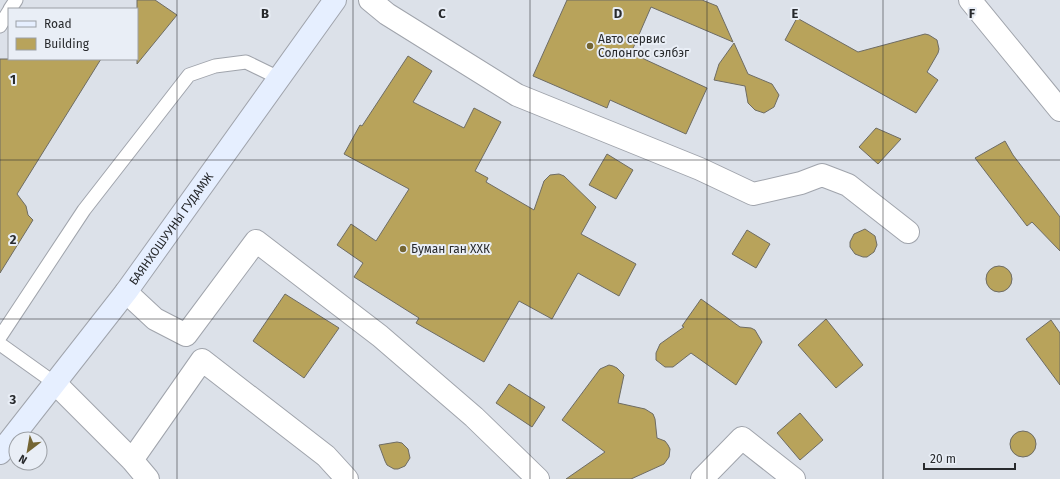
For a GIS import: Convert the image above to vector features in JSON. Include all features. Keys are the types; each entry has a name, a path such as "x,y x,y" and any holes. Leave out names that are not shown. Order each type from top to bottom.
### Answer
{"main road":[{"name":"БАЯНХОШУУНЫ ГУДАМЖ","path":"0,453 56,384 126,292 335,0"}],"street":[{"path":"370,0 387,14 517,95 700,169 753,194 801,183 822,175 848,185 908,232"},
{"path":"970,0 1060,110"},
{"path":"126,292 155,318 186,335 256,241 380,336 474,417 538,479"},
{"path":"132,460 202,360 326,456 347,479"},
{"path":"56,384 132,460 148,479"},
{"path":"702,479 742,438 794,479"}],"lane":[{"path":"0,26 8,13"},
{"path":"0,337 84,210 189,75 215,66 246,62 279,78"},
{"path":"0,344 56,384"}],"building":[{"path":"137,0 155,0 177,15 137,64 138,8"},
{"path":"567,0 702,0 717,6 733,42 651,7 631,53 707,88 686,134 610,100 607,108 533,76"},
{"path":"797,18 858,52 925,34 929,35 937,40 939,49 927,72 938,80 916,113 785,40"},
{"path":"734,43 748,74 772,84 779,95 774,107 764,113 755,110 748,103 745,86 714,80 719,64"},
{"path":"408,56 432,71 413,102 464,128 474,108 501,122 475,171 488,178 486,182 534,210 544,181 550,175 559,174 564,176 596,207 581,234 636,264 619,296 578,273 552,319 519,301 484,362 416,323 419,318 354,277 363,263 337,245 351,224 376,241 409,189 344,154 360,125 362,126"},
{"path":"0,59 100,60 17,194 26,206 28,215 33,220 0,273"},
{"path":"876,128 901,139 878,164 859,147"},
{"path":"1005,141 1013,155 1060,217 1060,251 1032,222 1027,226 975,158"},
{"path":"607,154 633,170 616,199 589,185"},
{"path":"865,229 875,236 877,245 874,252 867,257 863,257 855,254 850,247 850,242 854,234"},
{"path":"747,230 770,244 756,268 732,254"},
{"path":"999,266 1009,269 1012,279 1009,289 999,292 989,289 986,279 989,269"},
{"path":"285,294 339,328 304,378 253,341"},
{"path":"701,299 740,327 755,330 762,342 736,385 691,353 673,367 665,367 656,360 656,353 660,344 684,327 682,326"},
{"path":"826,319 863,365 836,388 798,345"},
{"path":"1051,320 1060,333 1060,385 1026,339"},
{"path":"609,365 617,368 624,375 618,403 645,409 653,414 657,438 665,441 668,445 670,449 669,457 664,464 631,479 566,479 605,452 562,420 600,369"},
{"path":"509,384 545,407 532,427 496,403"},
{"path":"800,413 823,440 800,460 777,433"},
{"path":"1023,431 1033,434 1036,444 1033,454 1023,457 1013,454 1010,444 1013,434"},
{"path":"397,442 402,443 408,449 410,458 405,466 394,469 387,465 379,445"}],"place":[{"name":"Авто сервис Солонгос сэлбэг","path":"590,46"},
{"name":"Буман ган ХХК","path":"403,249"}]}
